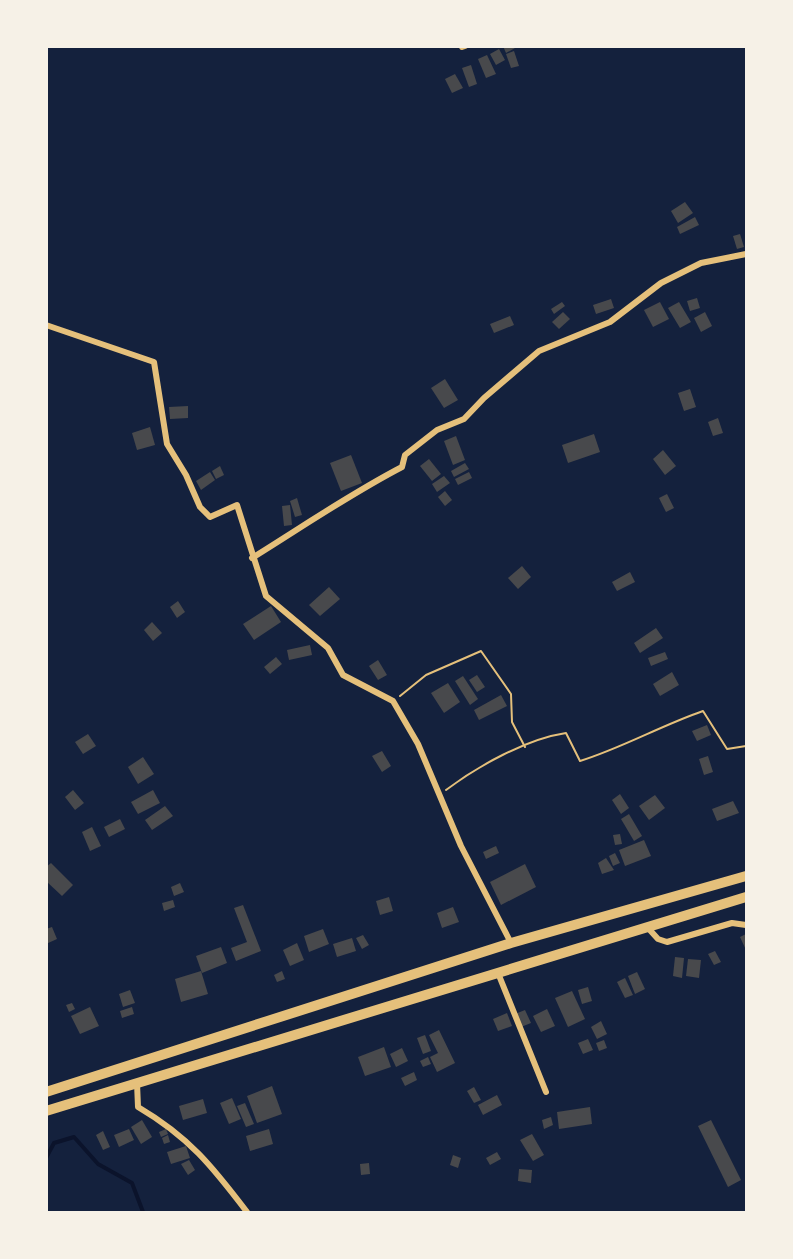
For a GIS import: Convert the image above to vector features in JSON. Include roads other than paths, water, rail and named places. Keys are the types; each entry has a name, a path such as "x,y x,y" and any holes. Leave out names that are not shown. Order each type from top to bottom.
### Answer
{"main road":[{"path":"46,1092 511,943 747,876"},
{"path":"46,1111 747,897"}],"street":[{"path":"252,558 321,516 352,494 402,467 405,455 437,430 464,419 484,398 539,351 610,322 661,283 702,262 747,254"},
{"path":"46,325 154,362 167,444 186,475 200,507 210,518 237,506 266,596 328,648 343,675 393,701 418,744 461,846 511,943"},
{"path":"648,928 658,939 667,942 732,923 747,925"},
{"path":"498,973 546,1092"},
{"path":"137,1083 138,1107 164,1123 206,1158 248,1212"}],"waterway":[{"path":"46,1158 54,1143 74,1137 98,1164 132,1183 143,1212"}]}
